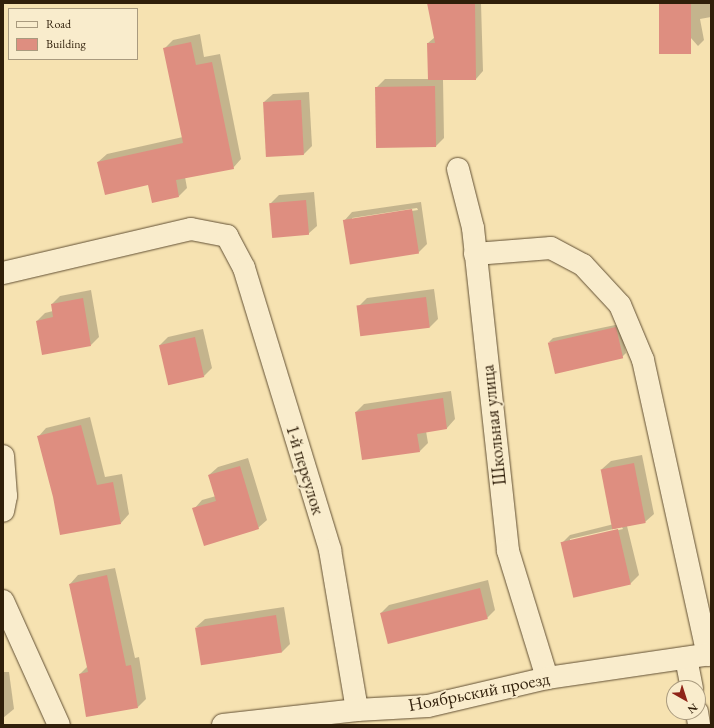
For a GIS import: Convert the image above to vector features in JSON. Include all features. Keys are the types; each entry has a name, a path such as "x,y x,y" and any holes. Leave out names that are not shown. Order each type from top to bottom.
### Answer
{"street":[{"name":"Школьная улица","path":"458,169 473,228 508,551 547,678"},
{"name":"1-й переулок","path":"3,273 191,229 227,236 244,268 330,550 357,710"},
{"path":"475,254 551,248 583,266 620,305 643,360 710,655"},
{"path":"3,456 6,496 3,510"},
{"path":"3,601 59,725"},
{"name":"Ноябрьский проезд","path":"222,725 357,710 428,706 547,678 710,655"},
{"path":"686,658 690,680"}],"building":[{"path":"427,3 475,3 476,80 428,80 427,43 435,43"},
{"path":"659,3 691,3 691,54 659,54"},
{"path":"191,42 196,65 212,62 234,169 176,180 179,197 152,203 148,185 105,195 97,162 183,143 163,48"},
{"path":"435,86 436,147 376,148 375,87"},
{"path":"301,100 304,155 266,157 263,102"},
{"path":"306,200 309,235 272,238 269,203"},
{"path":"412,209 419,253 350,264 343,220"},
{"path":"426,297 430,328 360,336 357,306"},
{"path":"83,298 91,346 42,355 36,321 53,317 51,304"},
{"path":"616,327 623,358 555,374 548,343"},
{"path":"195,337 204,377 168,385 159,345"},
{"path":"443,398 447,429 417,434 420,452 362,460 355,412"},
{"path":"81,425 97,485 113,482 121,524 60,535 53,497 37,436"},
{"path":"634,463 646,523 612,529 601,469"},
{"path":"240,466 259,529 204,546 192,508 216,501 208,475"},
{"path":"618,529 631,585 573,598 561,542"},
{"path":"107,575 126,666 131,665 138,708 86,717 79,674 88,672 69,584"},
{"path":"480,588 488,619 388,644 380,613"},
{"path":"276,615 282,653 201,665 195,628"}]}
